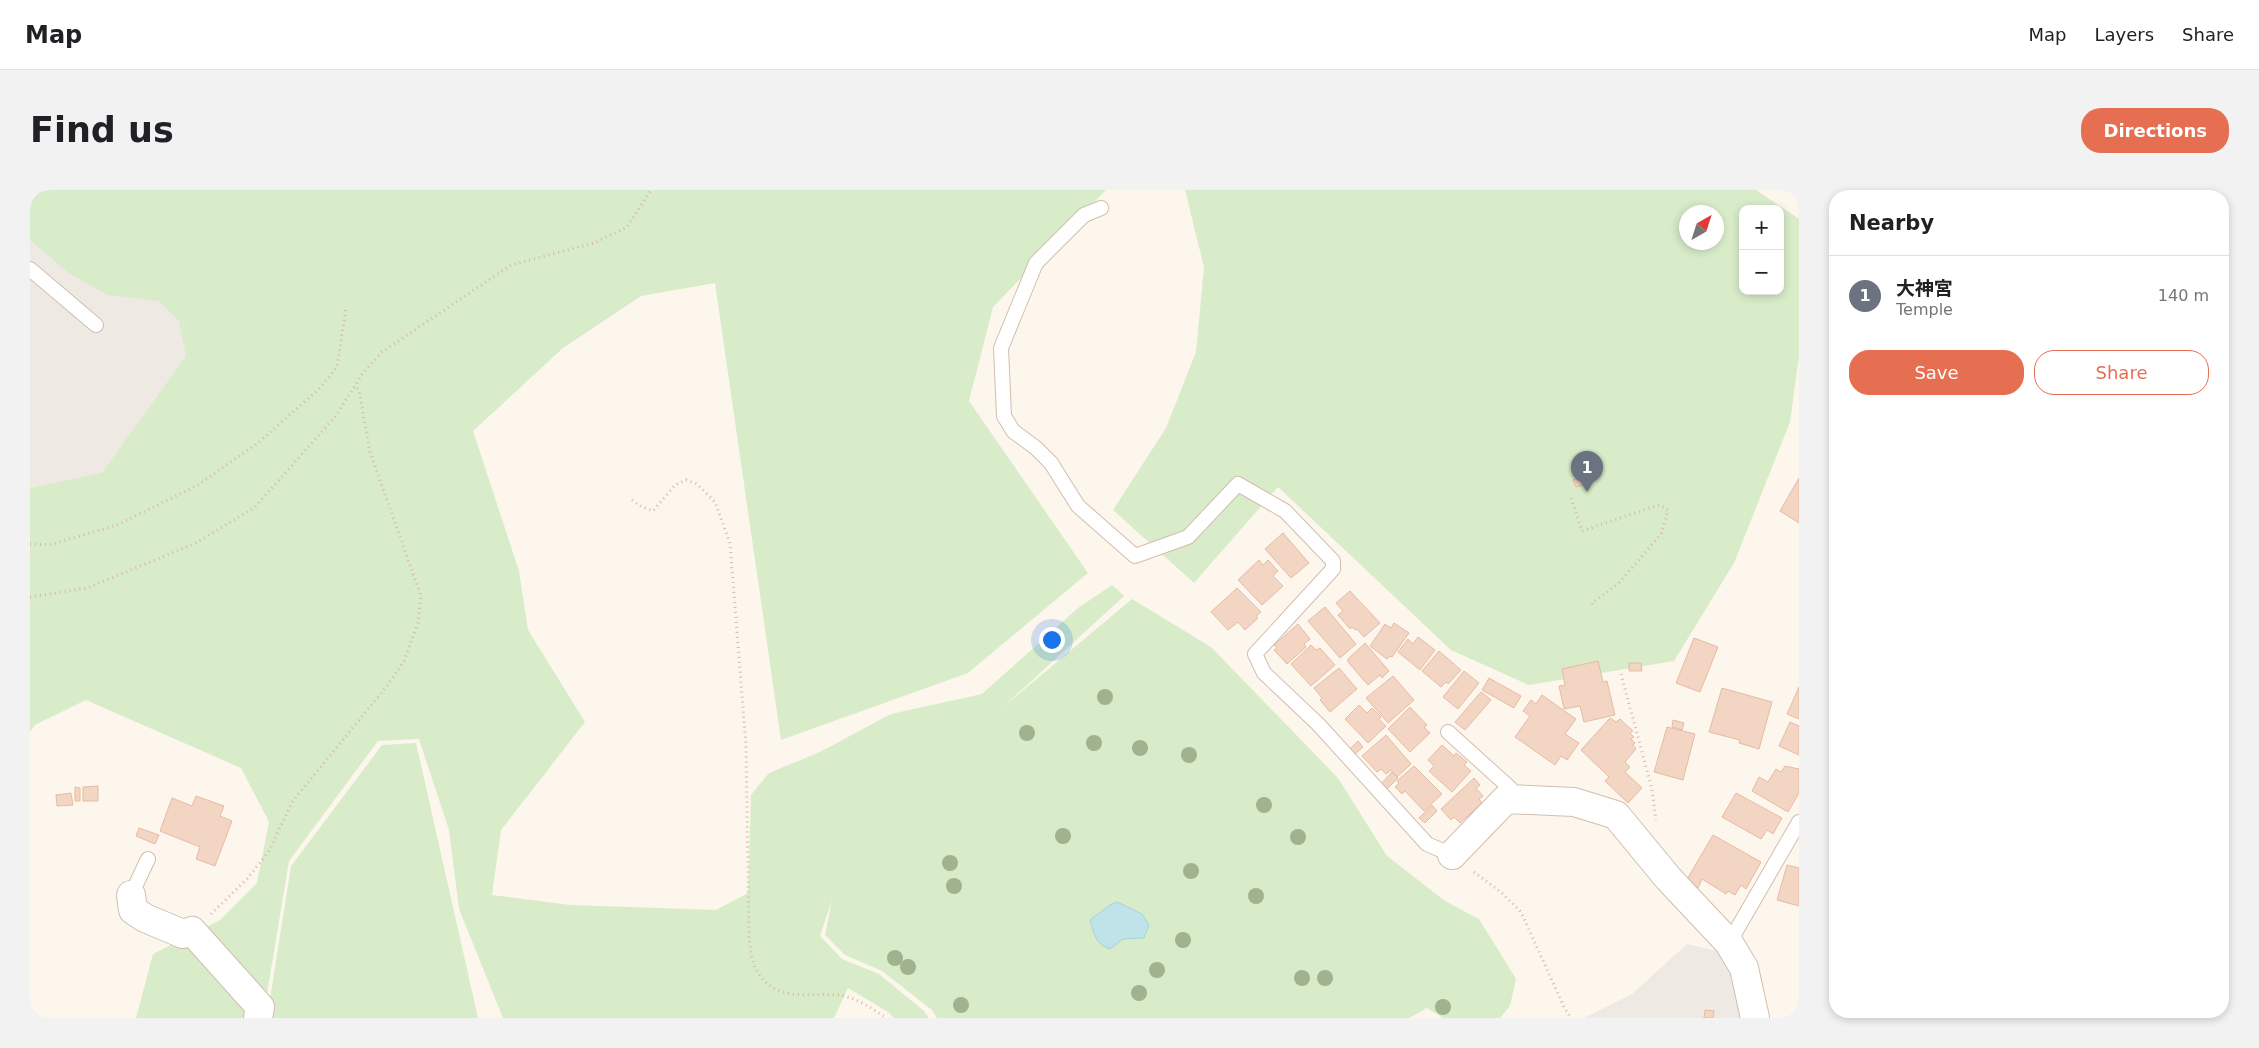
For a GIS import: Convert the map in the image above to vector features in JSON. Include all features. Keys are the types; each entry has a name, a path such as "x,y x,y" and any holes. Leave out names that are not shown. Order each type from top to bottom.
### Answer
{"street":[{"path":"1452,855 1506,799 1574,802 1616,815 1729,943 1744,968 1755,1018"},
{"path":"131,895 133,910 144,918 183,934 192,931 260,1008 258,1018"}],"lane":[{"path":"1101,208 1084,215 1036,263 1001,348 1004,416 1012,430 1036,448 1051,463 1078,506 1135,556 1188,537 1238,484 1285,510 1294,518 1333,561 1333,569 1255,654 1264,672 1318,724 1427,844 1452,855"},
{"path":"30,269 96,325"},
{"path":"1448,732 1510,788 1516,799"},
{"path":"1729,943 1799,822"},
{"path":"131,895 148,858"}],"path":[{"path":"30,597 87,588 196,543 255,507 335,417 363,373 382,352 511,265 594,244 628,227 651,190"},
{"path":"30,544 49,545 117,525 198,485 259,442 320,388 338,367 346,306"},
{"path":"192,931 248,878 268,851 292,802 387,686 404,661 418,623 421,596 370,452 359,391 355,385"},
{"path":"632,500 642,507 653,511 675,485 686,480 697,484 715,502 730,543 746,746 748,939 755,969 773,989 793,995 839,995 860,1001 886,1018"},
{"path":"1571,498 1582,531 1659,505 1668,510 1661,534 1618,584 1592,603 1593,608"},
{"path":"1621,674 1652,789 1656,823 1646,851"},
{"path":"1452,855 1502,893 1521,912 1564,1007 1571,1018"}],"shaded area":[{"path":"30,212 351,225 30,568"},
{"path":"1687,944 1726,953 1745,1018 1584,1018 1632,994"}],"green space":[{"path":"30,190 1106,190 993,307 969,401 1088,573 968,673 781,740 715,283 641,296 563,348 473,431 519,571 528,630 585,722 501,830 492,895 570,905 716,910 748,893 751,795 769,773 820,752 891,714 982,694 1078,608 1112,585 1124,596 1002,708 1132,599 1211,647 1338,778 1387,856 1445,901 1479,919 1516,979 1510,1006 1500,1018 1443,1018 1427,1008 1409,1018 937,1018 932,1010 882,971 845,955 825,935 832,900 820,936 842,959 879,974 924,1011 929,1018 894,1018 888,1012 848,988 834,1018 503,1018 459,909 449,830 419,739 378,741 289,861 263,1018 136,1018 153,954 220,920 257,883 269,822 241,768 86,700 35,725 30,732 30,488 102,473 186,356 179,321 159,301 107,295 69,273 30,240"},
{"path":"1185,190 1756,190 1778,205 1739,205 1739,295 1784,295 1784,209 1799,219 1799,356 1790,422 1734,563 1674,661 1529,685 1451,650 1278,487 1194,583 1113,510 1166,428 1196,352 1204,267"},
{"path":"416,743 478,1018 267,1018 291,866 382,745"}],"water":[{"path":"1117,902 1142,914 1149,925 1144,938 1123,939 1110,949 1099,942 1094,934 1090,920"}],"building":[{"path":"1582,478 1584,485 1576,487 1573,480"},
{"path":"1799,478 1799,523 1780,511"},
{"path":"1283,533 1309,563 1291,578 1265,549"},
{"path":"1259,560 1263,565 1268,560 1278,571 1273,576 1283,586 1262,605 1238,580"},
{"path":"1237,588 1261,612 1256,616 1258,618 1245,630 1238,622 1228,630 1211,612"},
{"path":"1350,591 1380,623 1364,637 1357,629 1352,627 1350,629 1338,615 1343,611 1336,603"},
{"path":"1325,607 1356,644 1340,658 1308,621"},
{"path":"1394,623 1409,633 1392,657 1390,656 1387,659 1370,646 1385,624 1391,628"},
{"path":"1298,624 1310,639 1304,644 1306,647 1287,664 1274,650 1277,648 1274,645"},
{"path":"1418,637 1435,650 1420,670 1398,652 1408,639 1413,644"},
{"path":"1694,638 1718,647 1700,692 1676,683"},
{"path":"1365,643 1389,671 1382,678 1380,675 1368,685 1348,662 1348,659"},
{"path":"1311,645 1316,650 1320,648 1335,665 1311,686 1291,664"},
{"path":"1439,651 1461,670 1448,684 1446,682 1441,687 1422,671"},
{"path":"1598,661 1603,682 1607,681 1615,715 1584,722 1580,706 1564,709 1559,686 1565,685 1562,669"},
{"path":"1629,663 1641,663 1642,671 1629,671"},
{"path":"1339,668 1357,689 1330,712 1320,700 1322,698 1314,688"},
{"path":"1464,671 1479,683 1458,709 1443,697"},
{"path":"1393,676 1414,700 1388,723 1366,698"},
{"path":"1489,678 1521,696 1514,708 1482,690"},
{"path":"1799,687 1799,719 1787,714"},
{"path":"1722,688 1772,702 1759,749 1739,743 1740,740 1709,732"},
{"path":"1481,692 1491,700 1465,730 1455,722"},
{"path":"1542,695 1576,719 1565,734 1579,743 1567,760 1561,756 1555,765 1515,737 1530,716 1523,711 1531,700 1536,704"},
{"path":"1359,705 1367,713 1372,708 1381,717 1379,719 1386,726 1368,743 1345,719"},
{"path":"1410,707 1427,725 1424,727 1430,733 1410,752 1388,729"},
{"path":"1610,718 1616,722 1620,719 1633,731 1630,733 1634,737 1631,739 1635,743 1633,745 1636,749 1625,762 1630,767 1625,772 1642,788 1628,803 1605,781 1609,777 1581,750"},
{"path":"1673,720 1684,723 1682,730 1672,727"},
{"path":"1790,722 1799,726 1799,755 1779,746"},
{"path":"1667,727 1695,734 1683,780 1654,772"},
{"path":"1386,735 1411,764 1397,777 1391,770 1386,774 1381,769 1377,772 1362,756"},
{"path":"1358,741 1363,747 1354,755 1349,750"},
{"path":"1442,745 1454,756 1456,753 1467,762 1464,765 1471,771 1452,792 1429,771 1434,766 1428,760"},
{"path":"1414,766 1442,794 1424,811 1405,791 1402,794 1395,787 1399,783 1397,781"},
{"path":"1785,766 1799,769 1799,793 1788,812 1752,791 1759,777 1768,782 1776,769 1781,772"},
{"path":"1392,772 1398,778 1387,789 1381,784"},
{"path":"1474,778 1480,785 1476,788 1483,796 1479,799 1482,803 1460,823 1454,817 1451,820 1441,809"},
{"path":"98,786 98,801 83,801 83,787"},
{"path":"75,787 80,788 80,801 75,801"},
{"path":"71,793 73,805 57,806 56,795"},
{"path":"1736,793 1782,818 1773,834 1767,830 1761,839 1722,817"},
{"path":"196,796 224,806 220,816 232,821 215,866 196,859 200,847 160,831 172,798 192,806"},
{"path":"1432,805 1437,811 1425,823 1419,818"},
{"path":"139,828 159,835 155,844 136,836"},
{"path":"1713,835 1761,862 1746,889 1741,885 1735,895 1728,891 1726,894 1702,879 1698,888 1686,881"},
{"path":"1787,865 1799,868 1799,906 1777,900"},
{"path":"1705,1010 1714,1011 1713,1018 1704,1018"}],"place":[{"name":"大神宮","path":"1587,492"}]}
